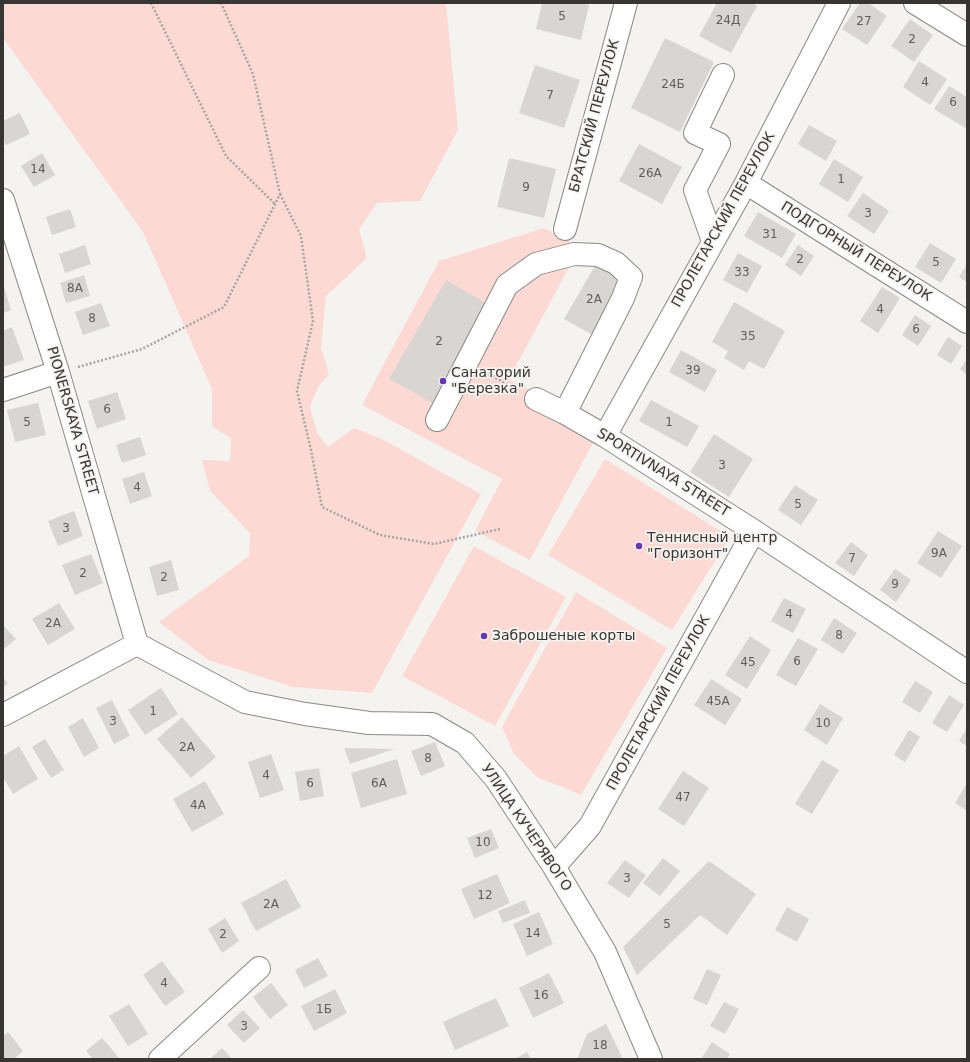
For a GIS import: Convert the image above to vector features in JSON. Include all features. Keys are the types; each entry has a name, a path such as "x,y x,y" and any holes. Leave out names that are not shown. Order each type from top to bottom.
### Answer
{"street":[{"name":"БРАТСКИЙ ПЕРЕУЛОК","path":"564,229 626,3"},
{"name":"ПРОЛЕТАРСКИЙ ПЕРЕУЛОК","path":"605,436 746,183 839,3"},
{"path":"915,3 967,36"},
{"path":"713,241 695,190 719,144 695,133 723,75"},
{"name":"ПОДГОРНЫЙ ПЕРЕУЛОК","path":"746,183 967,322"},
{"name":"PIONERSKAYA STREET","path":"3,200 58,372 137,644"},
{"path":"437,420 506,285 536,264 574,254 598,255 616,263 631,278 623,298 565,413"},
{"path":"3,390 58,372"},
{"name":"SPORTIVNAYA STREET","path":"536,400 565,413 605,436 754,531 967,672"},
{"name":"ПРОЛЕТАРСКИЙ ПЕРЕУЛОК","path":"554,867 590,826 754,531"},
{"path":"3,715 137,644"},
{"name":"УЛИЦА КУЧЕРЯВОГО","path":"137,644 245,702 305,714 369,722 432,724 465,743 496,779 554,867 605,952 651,1059"},
{"path":"160,1059 259,968"}],"path":[{"path":"151,3 226,156 275,204"},
{"path":"221,3 252,74 280,194 301,236 314,321 296,391 311,450 322,507 380,535 434,544 500,529"},
{"path":"58,372 142,349 224,307 280,194"},
{"path":"466,362 536,400"}],"shaded area":[{"path":"3,3 446,3 458,130 420,201 377,203 359,229 367,258 326,296 321,347 329,375 319,385 310,406 317,433 328,447 354,428 382,439 481,494 372,693 293,687 208,660 159,622 249,556 250,533 210,491 202,460 230,461 231,438 212,427 212,389 143,232 3,38"},
{"path":"544,228 580,247 509,379 601,428 530,560 475,531 502,479 362,405 439,261"},
{"name":"Теннисный центр \"Горизонт\"","path":"605,459 730,537 672,630 548,555"},
{"name":"Заброшеные корты","path":"474,546 566,597 495,726 402,676"},
{"path":"576,592 667,648 581,795 538,778 514,754 502,727"}],"building":[{"path":"542,3 581,3 589,5 581,40 536,29"},
{"path":"717,3 753,3 757,6 731,53 699,36"},
{"path":"860,3 868,3 887,16 867,45 842,29"},
{"path":"910,19 933,35 914,62 891,46"},
{"path":"665,38 714,62 680,132 631,108"},
{"path":"919,61 947,79 930,105 903,87"},
{"path":"535,65 580,80 564,128 519,113"},
{"path":"949,86 967,97 967,129 934,109"},
{"path":"20,113 30,134 6,145 3,138 3,121"},
{"path":"809,125 837,141 826,161 798,144"},
{"path":"639,144 682,167 662,204 619,181"},
{"path":"42,153 55,175 34,187 21,166"},
{"path":"509,158 556,169 544,218 497,207"},
{"path":"834,159 863,177 848,202 819,184"},
{"path":"863,193 889,211 874,234 847,216"},
{"path":"70,209 76,227 52,235 46,217"},
{"path":"758,212 796,234 782,258 744,236"},
{"path":"930,243 956,259 941,283 915,267"},
{"path":"85,245 91,264 65,273 59,254"},
{"path":"798,245 814,256 801,276 785,265"},
{"path":"738,253 762,266 747,293 723,280"},
{"path":"596,264 624,280 593,335 564,319"},
{"path":"967,264 967,282 959,277"},
{"path":"84,275 90,296 66,303 60,283"},
{"path":"446,280 489,305 433,403 389,379"},
{"path":"3,287 11,310 3,313"},
{"path":"882,287 900,298 878,333 860,321"},
{"path":"734,302 785,331 764,369 749,361 744,370 724,358 728,351 712,342"},
{"path":"101,303 110,326 83,335 75,312"},
{"path":"915,315 931,326 918,346 902,335"},
{"path":"12,327 24,360 3,367 3,331"},
{"path":"948,337 962,346 951,364 937,355"},
{"path":"681,350 717,370 705,392 669,372"},
{"path":"967,359 967,375 960,369"},
{"path":"117,392 126,419 97,429 88,401"},
{"path":"651,400 699,426 687,447 639,421"},
{"path":"38,403 46,435 15,442 7,410"},
{"path":"714,434 753,459 729,497 690,472"},
{"path":"140,437 146,455 122,463 116,445"},
{"path":"144,472 152,496 130,504 122,479"},
{"path":"795,485 818,500 801,525 778,510"},
{"path":"74,511 83,536 58,546 48,521"},
{"path":"938,531 962,546 941,578 917,563"},
{"path":"851,542 868,555 854,576 835,563"},
{"path":"91,554 103,583 75,595 62,565"},
{"path":"171,560 179,590 157,596 149,567"},
{"path":"895,569 911,580 896,602 880,590"},
{"path":"784,598 806,609 793,633 771,621"},
{"path":"59,603 75,629 48,645 32,619"},
{"path":"834,618 857,633 843,654 821,640"},
{"path":"3,625 16,639 3,650"},
{"path":"750,636 771,650 747,689 725,675"},
{"path":"798,638 818,649 796,686 776,675"},
{"path":"3,677 8,683 3,688"},
{"path":"711,679 742,699 725,725 694,705"},
{"path":"915,681 933,692 920,713 902,702"},
{"path":"161,688 178,714 145,735 128,710"},
{"path":"949,695 964,705 947,732 932,723"},
{"path":"112,700 130,736 114,744 96,708"},
{"path":"820,704 843,718 827,745 804,730"},
{"path":"182,717 216,757 191,778 157,739"},
{"path":"83,718 99,748 84,757 68,727"},
{"path":"967,728 967,746 959,741"},
{"path":"909,730 920,737 905,762 894,755"},
{"path":"45,739 64,770 51,778 32,747"},
{"path":"435,742 445,766 421,776 411,751"},
{"path":"19,746 38,779 13,794 3,777 3,756"},
{"path":"344,748 394,749 350,764"},
{"path":"271,754 284,790 260,798 248,762"},
{"path":"397,759 407,794 361,808 351,773"},
{"path":"822,760 839,770 812,814 795,804"},
{"path":"319,768 324,796 300,801 295,772"},
{"path":"683,771 709,788 684,826 658,809"},
{"path":"205,781 224,814 192,832 173,799"},
{"path":"967,783 967,811 955,803"},
{"path":"491,829 499,848 475,858 467,838"},
{"path":"663,858 680,871 660,896 643,883"},
{"path":"625,860 646,875 629,898 607,883"},
{"path":"709,861 756,894 727,935 700,915 637,975 623,947"},
{"path":"497,874 510,903 474,919 461,889"},
{"path":"286,879 301,907 256,931 241,903"},
{"path":"525,900 530,913 503,923 498,911"},
{"path":"787,907 809,919 797,942 775,930"},
{"path":"539,912 553,944 527,956 513,924"},
{"path":"225,918 239,941 222,953 208,929"},
{"path":"318,958 328,976 304,988 295,970"},
{"path":"162,961 185,992 165,1006 143,975"},
{"path":"707,969 721,975 707,1005 693,999"},
{"path":"549,973 564,1003 533,1018 519,988"},
{"path":"271,983 288,1005 270,1019 253,997"},
{"path":"335,989 347,1013 314,1031 301,1006"},
{"path":"496,998 509,1026 455,1050 443,1022"},
{"path":"724,1002 739,1009 725,1034 710,1026"},
{"path":"129,1004 148,1034 128,1046 109,1016"},
{"path":"243,1010 260,1028 244,1043 227,1025"},
{"path":"606,1024 622,1057 619,1059 577,1059 587,1034"},
{"path":"8,1032 23,1051 14,1059 3,1059 3,1036"},
{"path":"102,1038 120,1059 93,1059 86,1051"},
{"path":"712,1042 730,1054 727,1059 701,1059"},
{"path":"222,1048 232,1059 210,1059"},
{"path":"527,1052 531,1059 515,1059"}],"place":[{"name":"Санаторий \"Березка\"","path":"443,381"},
{"name":"Теннисный центр \"Горизонт\"","path":"639,546"},
{"name":"Заброшеные корты","path":"484,636"}]}
